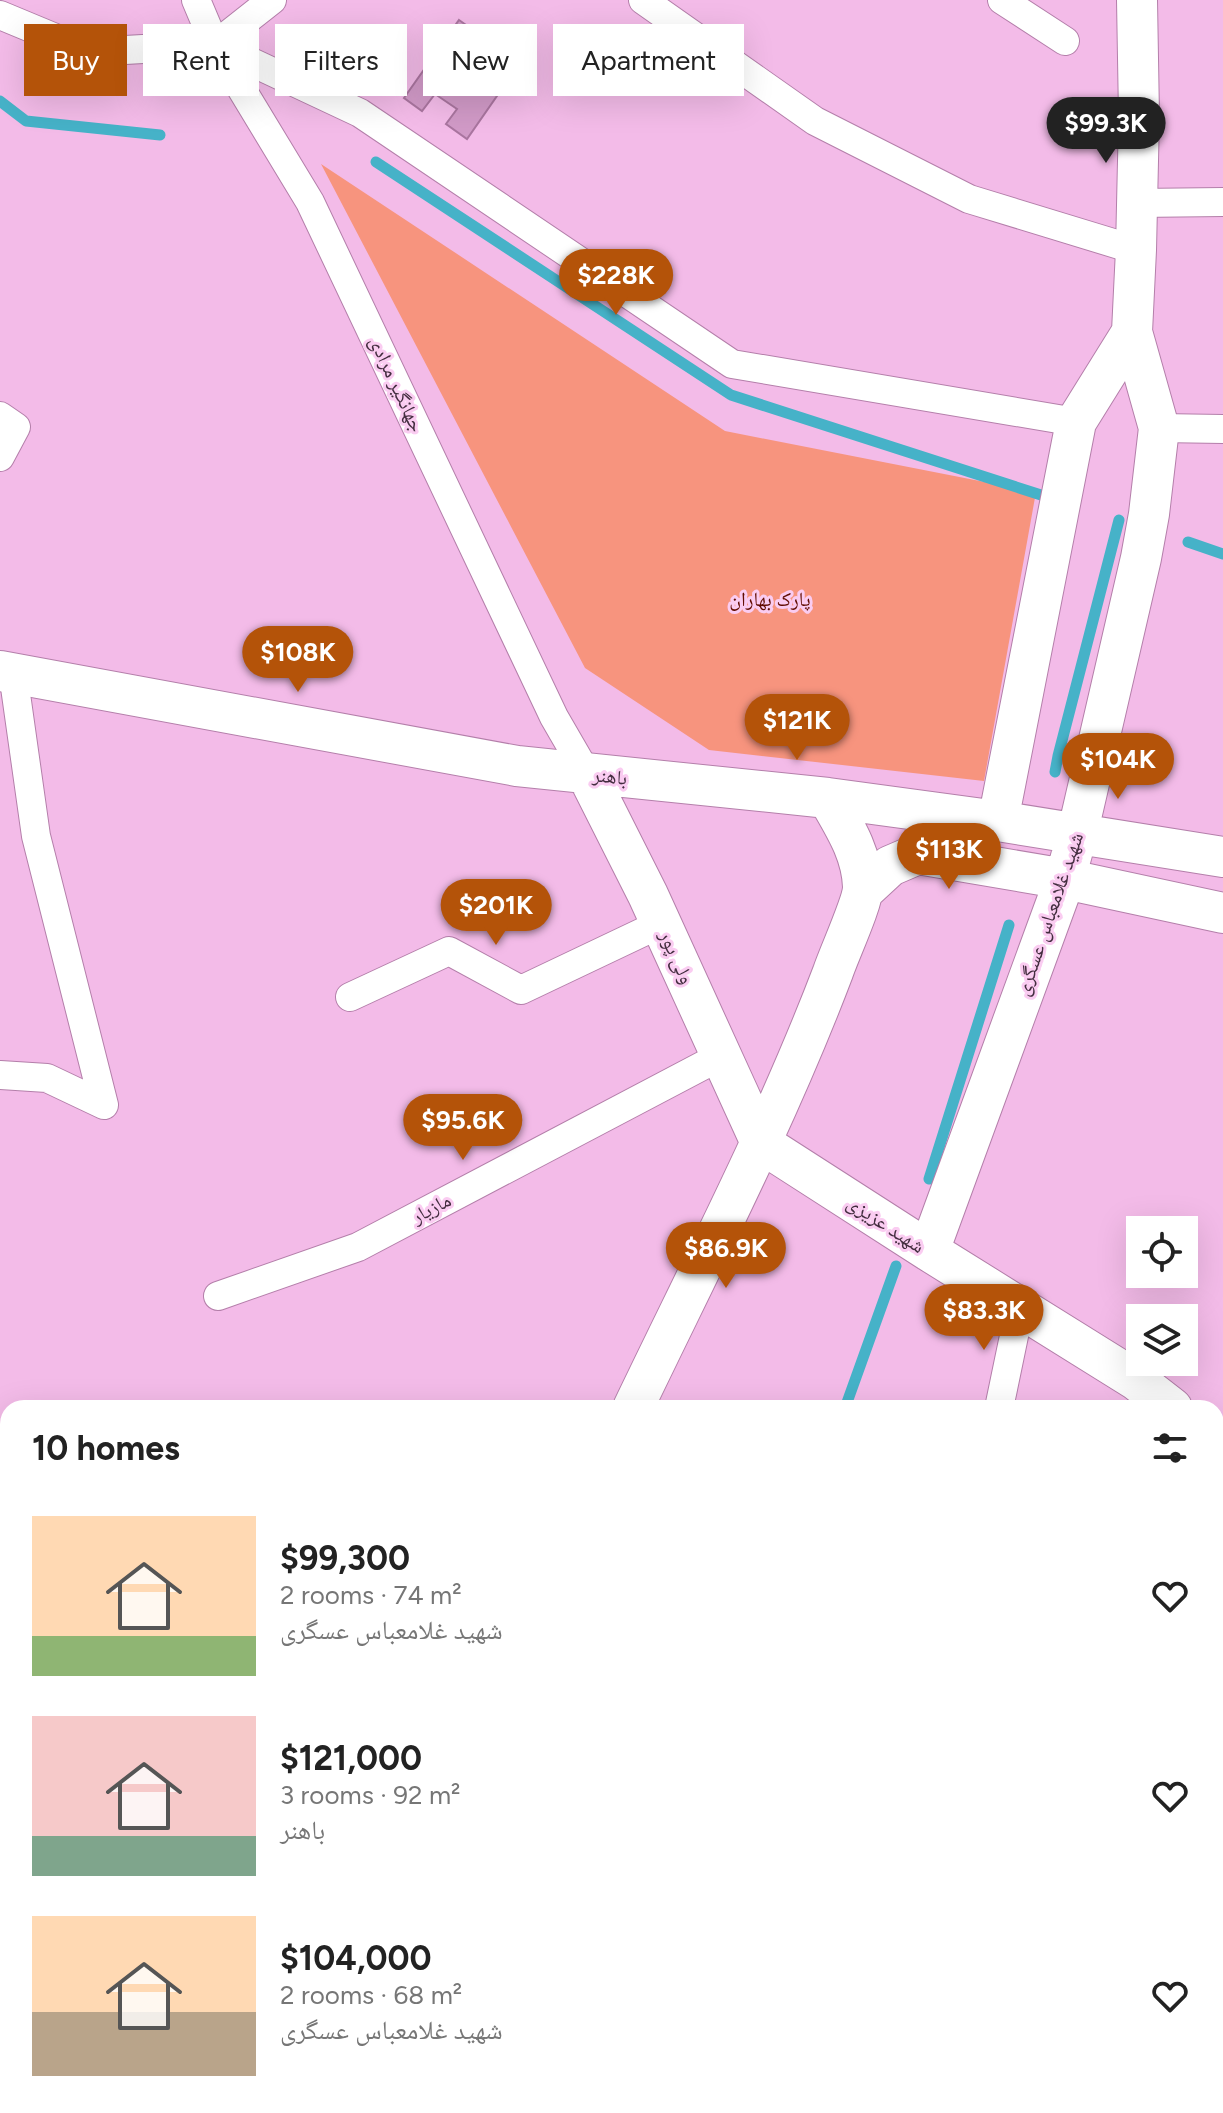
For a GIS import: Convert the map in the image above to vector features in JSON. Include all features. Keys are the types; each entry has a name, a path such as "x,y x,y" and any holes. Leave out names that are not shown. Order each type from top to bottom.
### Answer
{"main road":[{"name":"شهید غلامعباس عسگری","path":"929,1251 1065,879 1149,514 1159,428 1132,332 1139,116 1137,0"},
{"name":"شهید غلامعباس عسگری","path":"998,821 1076,422 1132,332"},
{"name":"باهنر","path":"7,672 517,766 828,798 1223,857"},
{"name":"ولی پور","path":"587,774 662,923 761,1143"},
{"path":"637,1400 761,1143 863,891 861,864 853,842 828,798"},
{"path":"863,891 890,866 918,854 1065,879 1223,913"},
{"name":"شهید عزیزی","path":"761,1143 1136,1380 1162,1400"}],"street":[{"name":"جهانگیر مرادی","path":"196,0 206,24"},
{"path":"242,24 272,0"},
{"path":"643,0 815,121 969,199 1136,250"},
{"path":"1002,0 1065,41"},
{"path":"0,15 89,52 143,49"},
{"path":"259,66 360,113 732,364 1076,422"},
{"name":"جهانگیر مرادی","path":"246,96 310,202 554,717 587,774"},
{"path":"1137,203 1223,202"},
{"path":"0,416 16,427 0,457"},
{"path":"1159,428 1223,429"},
{"path":"0,1075 47,1078 104,1105 36,836 7,672"},
{"path":"350,997 449,951 521,990 662,923"},
{"name":"مازیار","path":"218,1296 358,1247 721,1056"},
{"path":"1001,1400 1020,1307"}],"green space":[{"name":"پارک بهاران","path":"321,164 725,431 1036,492 984,781 709,750 585,668"}],"building":[{"path":"423,71 423,96 433,96 422,111 404,98"},
{"path":"438,96 497,96 467,139 446,124 457,109"}],"waterway":[{"path":"0,101 26,121 160,135"},
{"path":"376,162 731,395 1041,495"},
{"path":"1055,772 1119,520"},
{"path":"1188,542 1223,554"},
{"path":"929,1179 1009,925"},
{"path":"848,1400 896,1266"}]}
